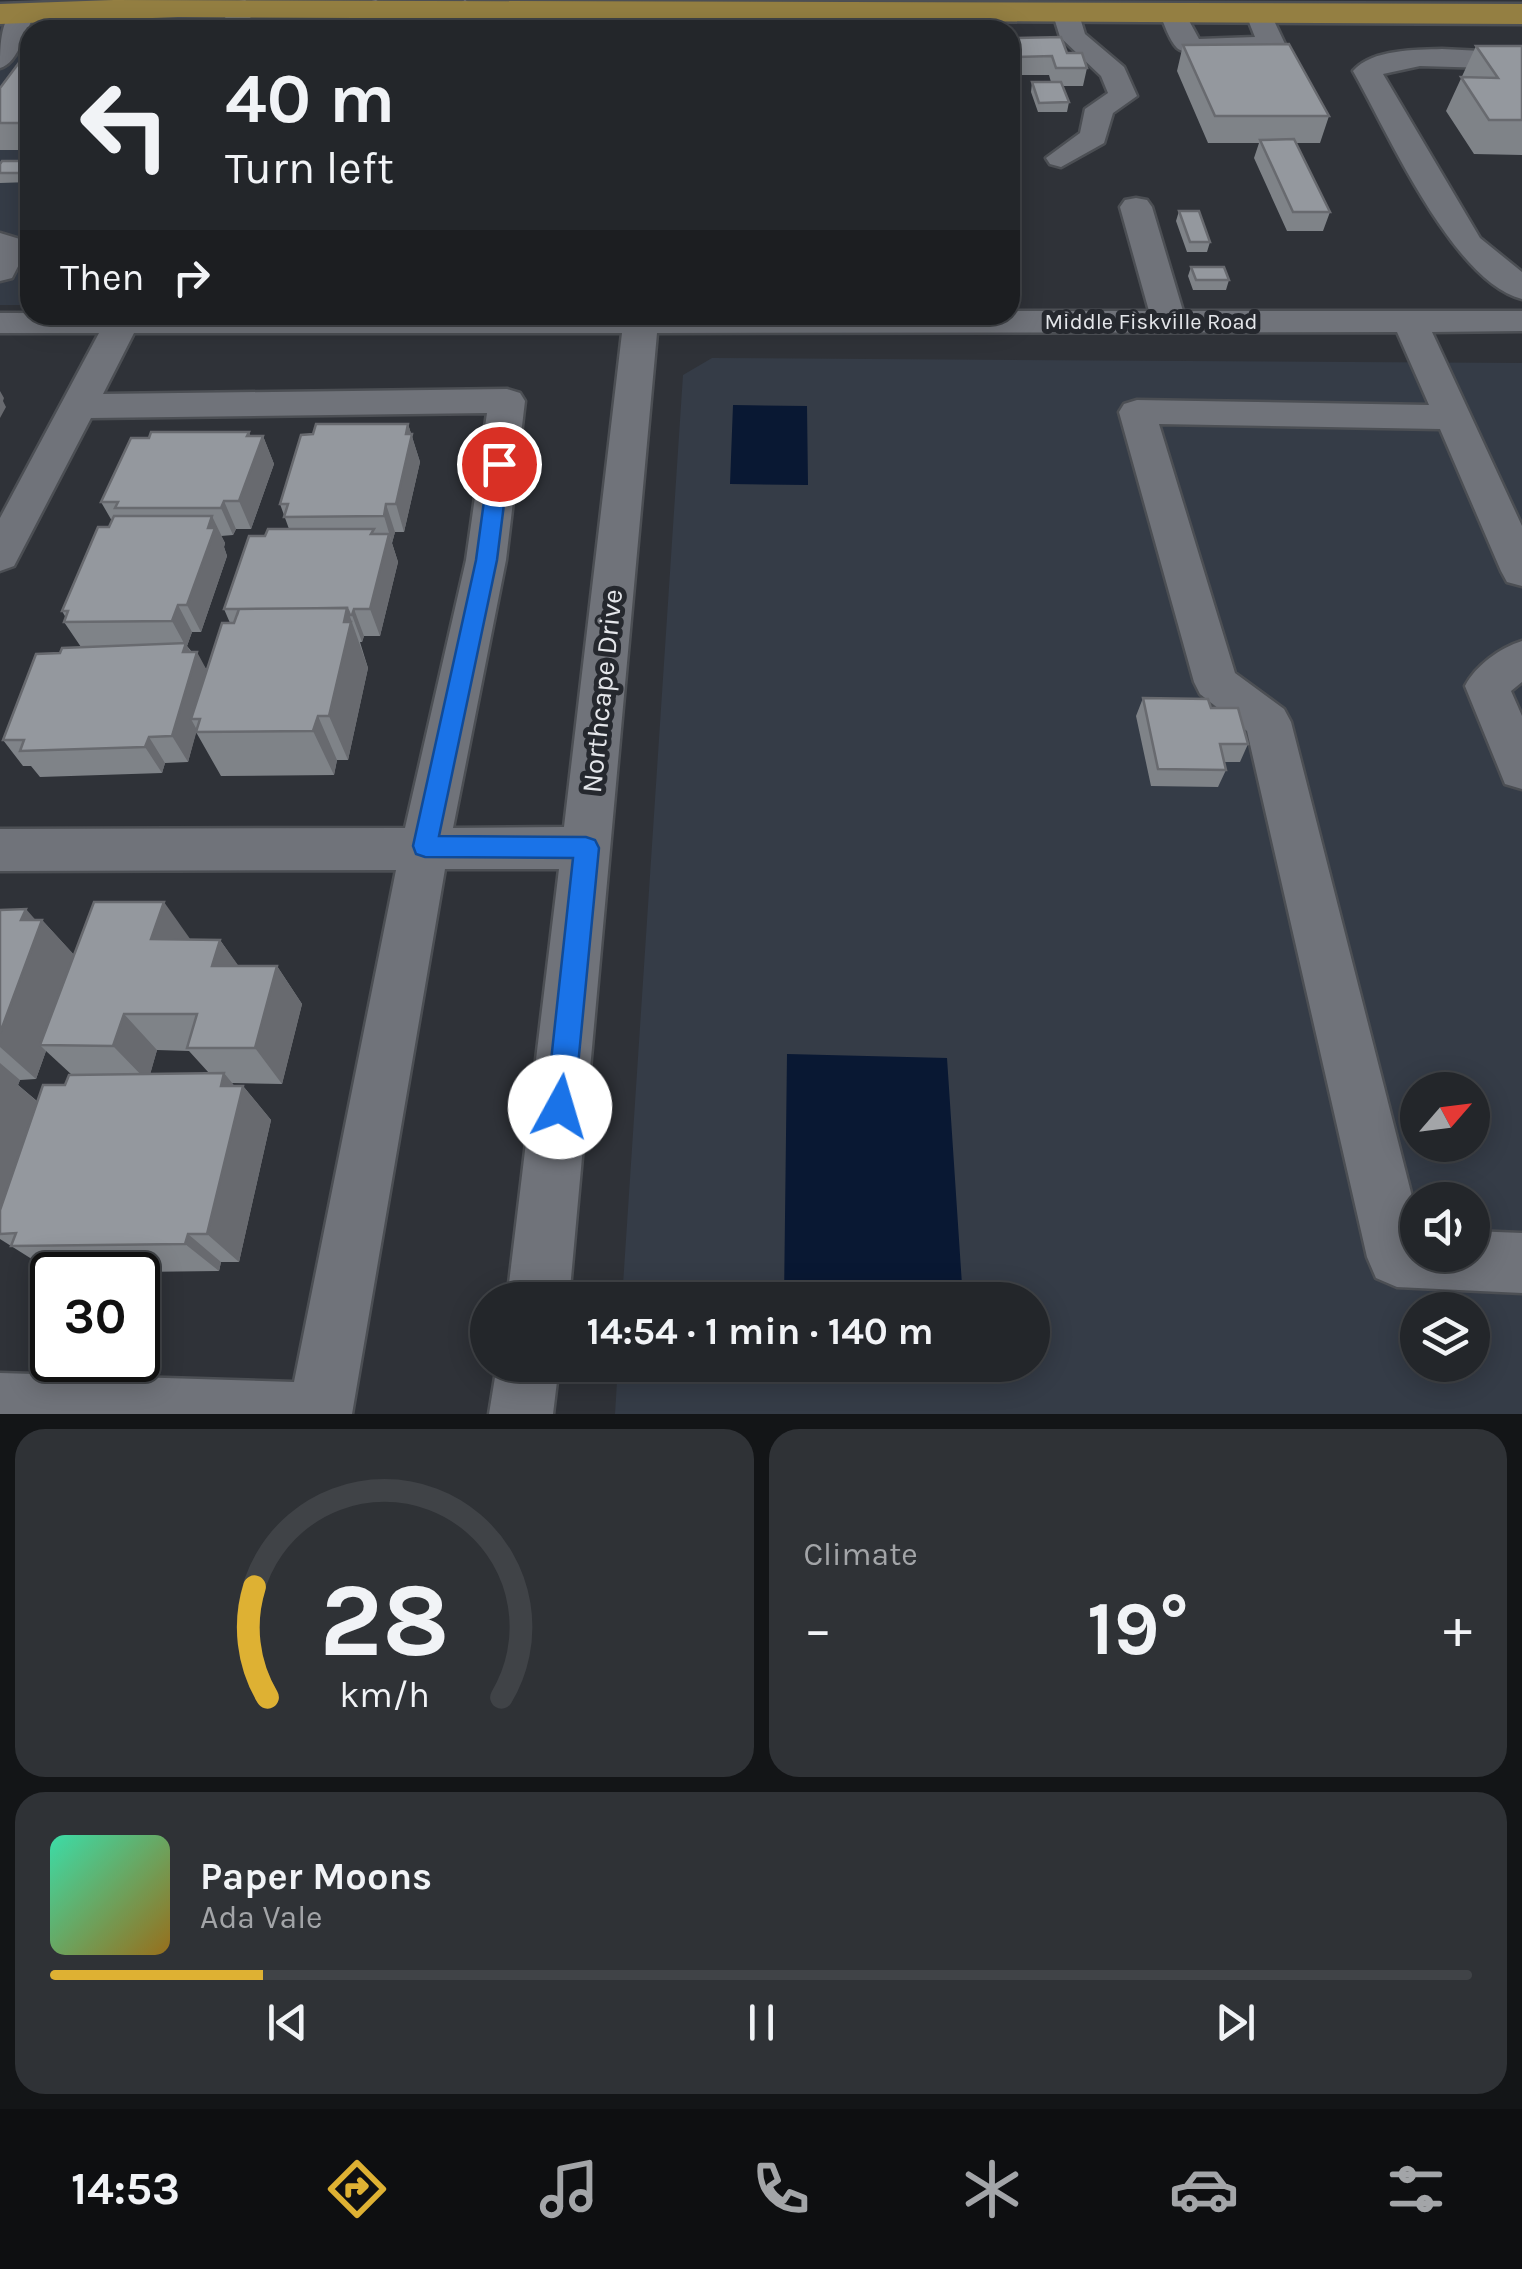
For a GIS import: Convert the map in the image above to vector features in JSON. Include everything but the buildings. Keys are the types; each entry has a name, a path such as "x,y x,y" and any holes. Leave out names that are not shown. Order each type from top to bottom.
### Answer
{"main road":[{"path":"12,13 74,20 769,20 1065,11 1522,14"}],"street":[{"path":"1060,158 1094,137 1099,108 1123,96 1114,73 1073,37 1065,11"},
{"path":"1,54 12,13"},
{"path":"1522,60 1400,60 1379,64 1368,71 1467,244 1522,290"},
{"path":"1136,207 1169,323"},
{"path":"0,243 12,246 0,271"},
{"path":"1409,319 1522,571"},
{"name":"Middle Fiskville Road","path":"1020,323 1522,321"},
{"path":"0,556 121,325"},
{"name":"Northcape Drive","path":"540,1282 641,325"},
{"path":"77,406 507,400 486,560 425,846 320,1414"},
{"path":"1454,416 1137,412 1216,682 1268,722 1397,1256 1522,1262"},
{"path":"1522,658 1487,686 1522,770"},
{"path":"0,850 586,848"},
{"path":"521,1414 526,1382"},
{"path":"0,1405 304,1414"}],"shaded area":[{"path":"202,14 198,20 50,20"},
{"path":"20,21 20,305 0,305 0,22"},
{"path":"712,358 1522,363 1522,1414 615,1414 617,1382 1050,1382 1050,1282 623,1282 683,375"}],"water":[{"path":"733,405 807,406 808,485 730,484"},
{"path":"787,1054 947,1058 962,1282 784,1282"}],"route":[{"path":"499,464 486,560 425,846 586,848 560,1107"}]}
